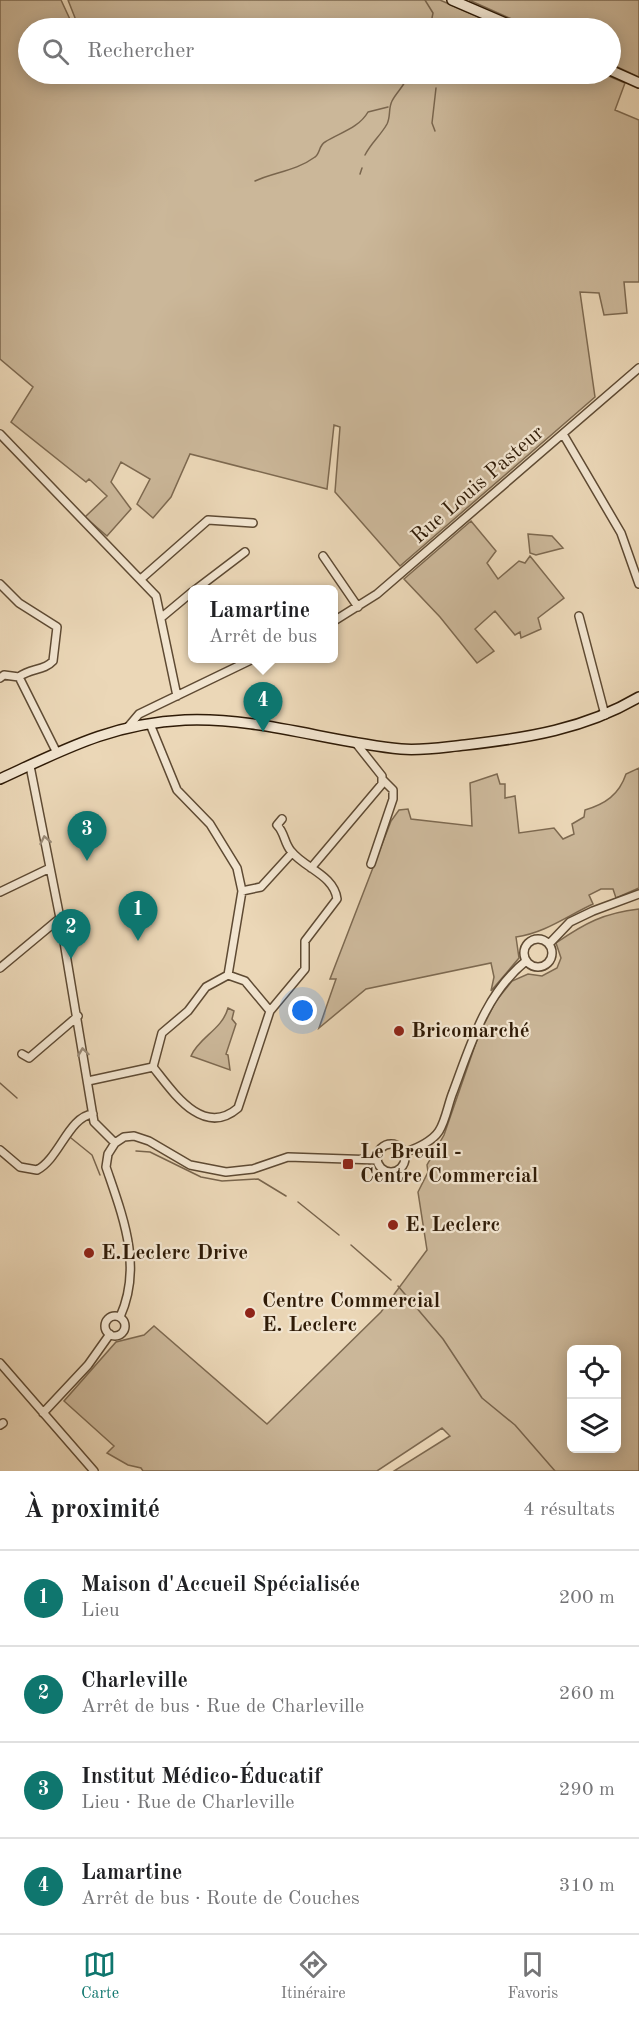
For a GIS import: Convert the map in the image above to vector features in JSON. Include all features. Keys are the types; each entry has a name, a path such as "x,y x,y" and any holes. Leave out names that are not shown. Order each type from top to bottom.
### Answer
{"main road":[{"path":"453,0 494,18"},
{"path":"621,75 639,83"},
{"path":"0,779 95,736 153,723 186,720 238,722 402,749 439,748 554,732 605,715 639,697"}],"street":[{"name":"Rue Louis Pasteur","path":"338,618 358,607 639,368"},
{"path":"0,434 142,578 156,596 177,696"},
{"path":"563,434 621,533 639,584"},
{"path":"142,578 208,520 253,523"},
{"path":"202,585 245,552"},
{"path":"323,556 358,607"},
{"path":"0,584 19,603 54,624 58,632 53,661 45,668 31,669 19,676 2,674"},
{"path":"162,617 188,596"},
{"path":"579,616 605,715"},
{"path":"129,728 133,719 148,709 245,663"},
{"path":"19,676 57,753"},
{"path":"148,709 173,783 215,830 222,847 237,868 242,891 228,975"},
{"path":"139,725 148,709"},
{"path":"355,742 393,790 393,799 371,864"},
{"path":"30,766 78,1016 94,1122 115,1143"},
{"path":"311,868 381,788 383,780"},
{"path":"153,1067 192,1112 215,1118 230,1115 240,1104 270,1011 305,969 305,941 337,898 335,888 292,853 283,831 277,825 282,819"},
{"path":"242,891 261,887 292,853"},
{"path":"0,892 50,868"},
{"path":"549,944 570,922 593,910 639,894"},
{"path":"0,968 60,918"},
{"path":"538,939 549,944 553,953 550,963 536,967 526,962 525,948 530,941 538,939"},
{"path":"404,1153 419,1147 438,1133 474,1034 494,994 507,977 526,962"},
{"path":"153,1067 162,1033 188,1011 206,987 228,975 245,981 270,1011"},
{"path":"22,1054 28,1058 78,1016"},
{"path":"88,1081 153,1067"},
{"path":"0,1150 20,1167 37,1170 50,1160 80,1118 93,1114"},
{"path":"120,1317 127,1298 131,1259 127,1230 106,1167 108,1154 115,1143 124,1137 144,1138 190,1165 226,1172 253,1169 288,1157 377,1160"},
{"path":"389,1145 399,1147 404,1153 404,1164 396,1172 384,1170 377,1160 379,1151 389,1145"},
{"path":"114,1316 120,1317 125,1324 124,1330 119,1335 110,1334 106,1330 107,1321 114,1316"},
{"path":"43,1413 88,1365 110,1334"},
{"path":"0,1364 94,1471"}],"shaded area":[{"path":"0,0 61,0 69,18 18,18 18,84 625,83 615,110 639,120 639,282 624,282 627,313 604,315 599,293 580,292 595,397 400,566 335,492 340,427 334,425 327,489 190,454 171,497 153,518 137,504 150,479 121,462 111,482 131,509 107,536 85,517 107,496 89,479 86,482 11,422 33,387 0,359"},
{"path":"68,0 440,0 481,18 75,18"},
{"path":"469,0 639,0 639,77 621,69 621,18 510,18"},
{"path":"471,521 496,551 487,563 498,579 519,561 525,563 530,556 564,598 538,618 541,629 521,638 520,632 515,635 495,611 475,629 494,651 477,663 440,617 404,579"},
{"path":"528,534 552,536 563,548 536,555 530,553"},
{"path":"639,768 639,888 616,898 613,889 601,889 589,895 593,904 546,928 516,937 519,958 491,991 494,977 491,963 366,989 319,1028 336,979 330,979 391,821 399,810 408,809 411,819 472,826 470,783 497,774 500,784 505,784 505,798 515,796 519,833 554,828 563,839 574,834 572,824 584,817 585,810 610,798 619,788 626,774"},
{"path":"639,909 639,1471 394,1471 450,1436 442,1428 377,1471 143,1471 107,1453 114,1446 64,1401 116,1342 144,1335 154,1326 267,1424 381,1312 427,1250 418,1192 428,1172 427,1165 444,1135 479,1034 496,1001 512,981 528,974 542,976 557,968 561,958 556,943 595,920 615,913"},
{"path":"228,1008 234,1011 232,1019 236,1024 226,1054 230,1070 191,1056 199,1044 221,1022"}],"waterway":[{"path":"425,0 433,13 432,18"},
{"path":"365,155 387,124 392,101 403,84"},
{"path":"435,131 432,123 436,88"},
{"path":"255,181 308,162 317,156 323,143 354,126 368,112 388,107"},
{"path":"360,174 362,168"},
{"path":"0,1083 17,1098"},
{"path":"71,1138 92,1155 100,1175"},
{"path":"136,1151 150,1152 201,1177 222,1181 258,1179 286,1196"},
{"path":"298,1202 339,1235"},
{"path":"351,1245 391,1280"},
{"path":"398,1286 443,1339 482,1398 515,1425 555,1471"}],"place":[{"name":"Lamartine","path":"263,732"},
{"name":"Institut Médico-Éducatif","path":"87,861"},
{"name":"Maison d'Accueil Spécialisée","path":"138,941"},
{"name":"Charleville","path":"71,959"},
{"name":"Bricomarché","path":"399,1031"},
{"name":"Le Breuil - Centre Commercial","path":"348,1164"},
{"name":"E. Leclerc","path":"393,1225"},
{"name":"E.Leclerc Drive","path":"89,1253"},
{"name":"Centre Commercial E. Leclerc","path":"250,1313"}]}
